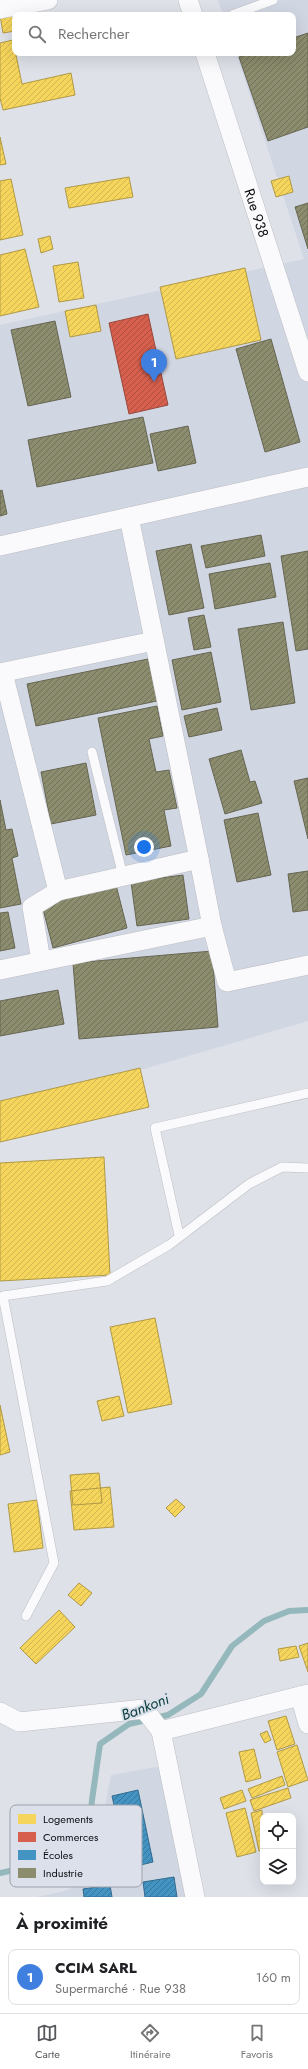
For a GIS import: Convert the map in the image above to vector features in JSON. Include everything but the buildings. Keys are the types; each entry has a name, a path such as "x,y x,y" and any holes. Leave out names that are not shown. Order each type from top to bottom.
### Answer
{"street":[{"path":"0,9 48,0"},
{"path":"188,0 192,12"},
{"name":"Rue 938","path":"206,56 308,372"},
{"path":"0,546 308,477"},
{"path":"129,517 212,926 227,982 308,965"},
{"path":"58,891 1,673 154,641"},
{"path":"41,961 32,907 58,891 199,859"},
{"path":"0,970 212,926"},
{"path":"161,1731 304,1695 308,1724"},
{"path":"0,1712 19,1722 144,1709 161,1731 195,1897"}],"lane":[{"path":"240,12 273,0"},
{"path":"92,752 123,876"},
{"path":"180,1235 155,1128 308,1093"},
{"path":"26,1616 54,1563 1,1296 107,1280 169,1245 180,1235 249,1184 282,1167 308,1168"}],"shaded area":[{"path":"218,0 308,0 308,1021 0,1111 0,325 304,259 237,56 296,56 296,12 222,12"},
{"path":"168,1765 192,1897 36,1897 61,1892 75,1887 142,1887 142,1805 105,1805 111,1775"}],"waterway":[{"name":"Bankoni","path":"92,1805 100,1744 129,1724 168,1715 201,1694 232,1646 264,1621 289,1611 308,1610"},
{"name":"Bankoni","path":"0,1873 10,1871"}],"place":[{"name":"CCIM SARL","path":"154,382"}]}
